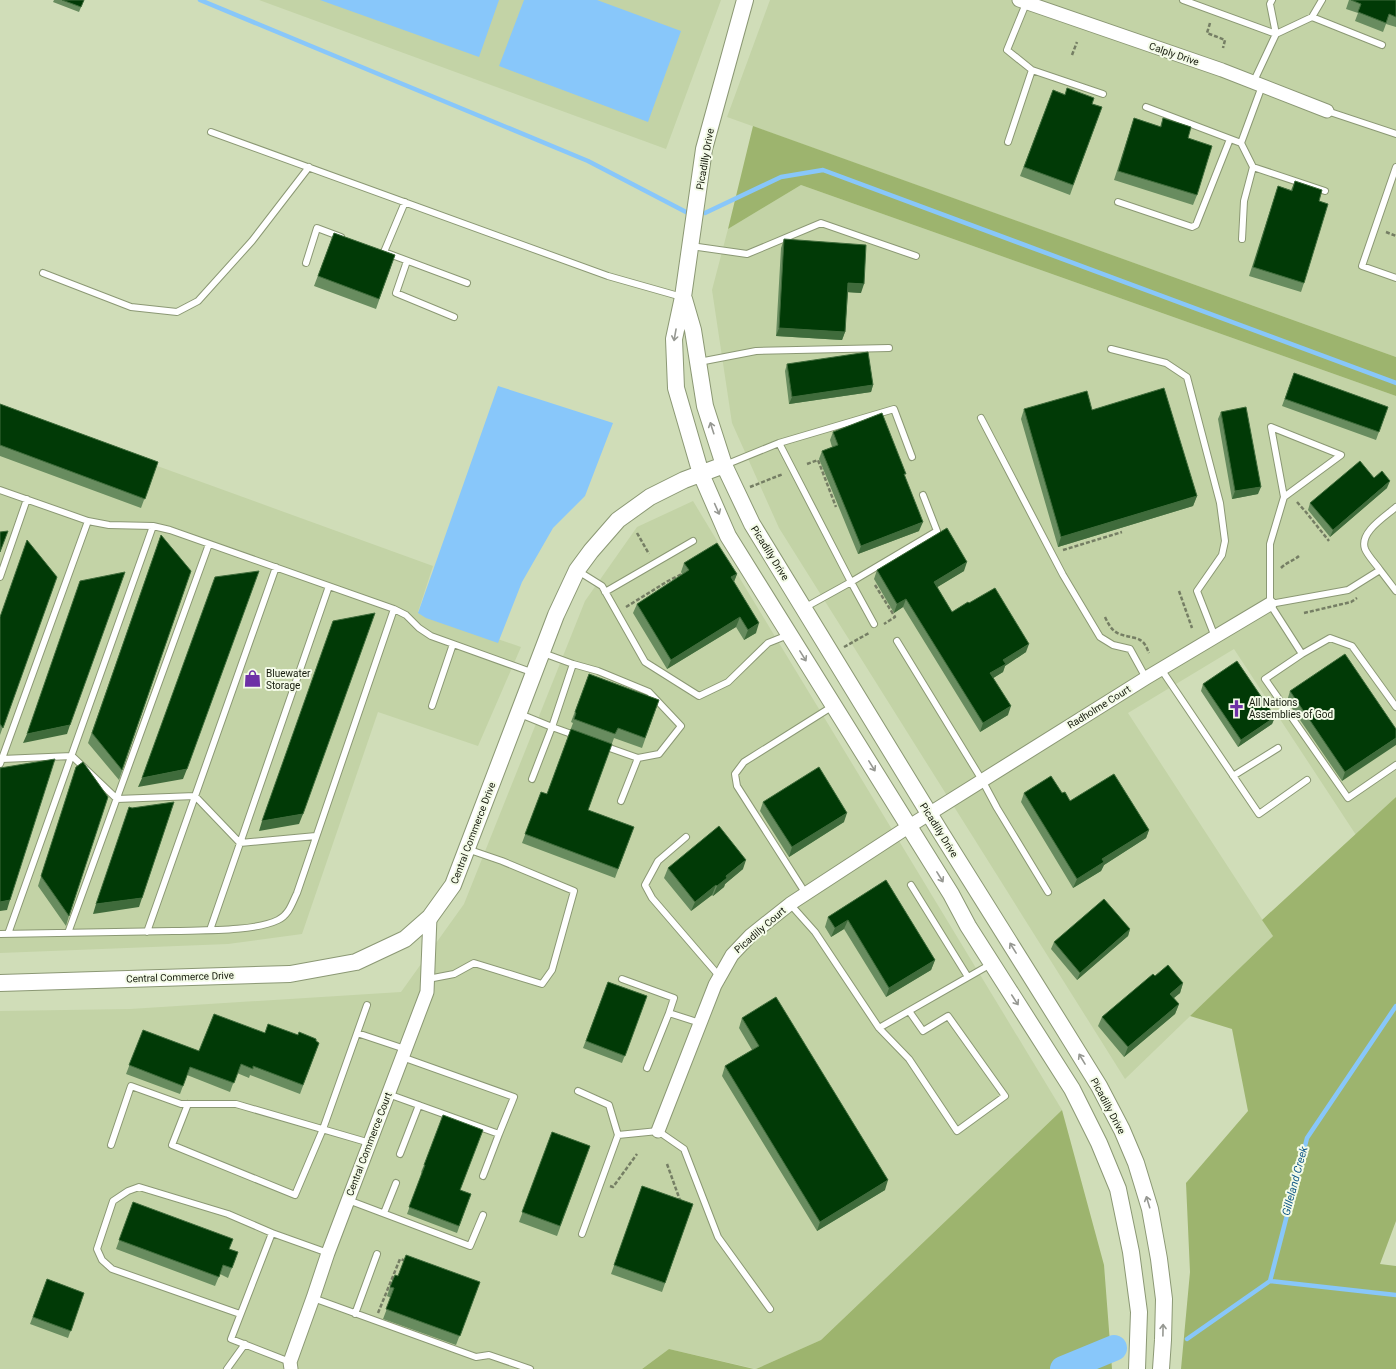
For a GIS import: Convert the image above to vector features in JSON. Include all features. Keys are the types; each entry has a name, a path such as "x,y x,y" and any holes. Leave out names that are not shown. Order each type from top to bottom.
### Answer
{"street":[{"name":"Picadilly Drive","path":"745,0 704,149 683,297 674,339 676,388 701,474 728,536 834,705 992,963 1072,1089 1099,1143 1118,1190 1132,1252 1139,1312 1137,1369"},
{"name":"Calply Drive","path":"1024,1 1222,70 1327,111"},
{"name":"Picadilly Drive","path":"683,297 693,330 705,406 724,465 752,524 929,814 1099,1086 1122,1130 1136,1163 1150,1209 1159,1259 1164,1299 1161,1369"},
{"name":"Central Commerce Drive","path":"0,983 290,974 356,962 405,940 430,916 453,885 556,615 577,570 591,551 618,520 650,497 684,480 724,465"},
{"name":"Radholme Court","path":"908,826 1160,669 1270,604"},
{"name":"Picadilly Court","path":"658,1131 715,985 732,955 751,936 790,904 908,826"},
{"name":"Central Commerce Court","path":"290,1365 328,1253 427,992 430,916"}],"lane":[{"path":"1184,0 1276,34 1312,17 1322,0"},
{"path":"1242,239 1244,202 1253,167 1241,143 1258,84 1276,34 1270,4 1272,0"},
{"path":"1024,1 1007,50 1032,70 1103,94"},
{"path":"1312,17 1382,45"},
{"path":"1008,142 1032,70"},
{"path":"1146,107 1241,143"},
{"path":"1327,111 1396,134"},
{"path":"211,132 608,276 683,297"},
{"path":"1118,202 1192,227 1196,225 1230,139"},
{"path":"1253,167 1325,190"},
{"path":"1396,167 1362,266 1396,278"},
{"path":"43,273 131,307 177,312 198,301 252,241 309,168"},
{"path":"384,252 405,202"},
{"path":"691,246 747,254 821,223 916,256"},
{"path":"306,263 317,228 347,239"},
{"path":"376,250 467,283"},
{"path":"407,261 396,293 454,317"},
{"path":"698,363 756,352 889,348"},
{"path":"1111,349 1166,363 1187,377 1220,503 1225,541 1222,555 1197,591 1215,637"},
{"path":"724,465 779,443 894,409 912,457"},
{"path":"981,418 1063,575 1100,637 1113,645 1130,649 1146,678"},
{"path":"1284,497 1341,455 1271,426 1284,497 1270,544 1270,604 1302,654"},
{"path":"779,443 874,624"},
{"path":"0,490 88,522 109,525 153,526 170,530 394,609 406,615 426,633 534,673"},
{"path":"804,608 937,531 923,495"},
{"path":"0,577 27,500"},
{"path":"1396,507 1373,526 1365,537 1365,548 1396,591"},
{"path":"88,522 1,760 72,756 117,799 195,796 240,843"},
{"path":"8,934 153,526"},
{"path":"605,592 693,541"},
{"path":"68,933 209,544"},
{"path":"147,932 276,567"},
{"path":"577,570 602,586 646,662 699,696 728,682 768,643 789,634"},
{"path":"1270,604 1348,590 1380,570"},
{"path":"210,930 329,586"},
{"path":"0,934 210,930 251,927 280,919 286,914 296,893 394,609"},
{"path":"1396,707 1352,646 1330,638 1302,654 1265,679 1348,798 1396,765"},
{"path":"897,641 1048,892"},
{"path":"432,706 453,644"},
{"path":"542,652 573,664 598,671 649,692 681,726 659,754 638,758 595,743"},
{"path":"532,779 552,727 573,664"},
{"path":"1160,669 1259,814 1307,780"},
{"path":"806,894 737,786 735,774 744,762 834,705"},
{"path":"518,714 581,737"},
{"path":"1233,776 1278,748"},
{"path":"621,801 638,758"},
{"path":"240,843 316,836"},
{"path":"686,837 658,861 645,885 652,898 720,976"},
{"path":"428,979 454,974 474,963 542,984 552,970 574,891 502,861 467,849"},
{"path":"911,885 968,977"},
{"path":"790,904 815,932 879,1028 908,1059 956,1131 1005,1096 948,1016 923,1031 909,1011"},
{"path":"879,1028 992,963"},
{"path":"622,979 674,998 647,1068"},
{"path":"188,1104 172,1145 295,1195 323,1129 367,1005"},
{"path":"669,1013 700,1023"},
{"path":"357,1033 514,1097 483,1176"},
{"path":"111,1145 131,1086 181,1104 236,1104 370,1143"},
{"path":"578,1091 609,1105 618,1135 582,1234"},
{"path":"388,1094 499,1134"},
{"path":"400,1154 419,1105"},
{"path":"618,1135 658,1131 684,1149 718,1237 770,1309"},
{"path":"384,1213 396,1183"},
{"path":"240,1314 112,1269 102,1260 97,1249 113,1201 128,1191 139,1187 228,1214 272,1233 328,1253"},
{"path":"348,1200 470,1246 483,1215"},
{"path":"272,1233 231,1339 290,1365"},
{"path":"355,1314 377,1254"},
{"path":"313,1298 476,1357 489,1355 530,1369"},
{"path":"227,1369 244,1344"}],"path":[{"path":"1210,23 1207,33 1225,40 1222,48"},
{"path":"1072,55 1077,42"},
{"path":"1386,232 1396,236"},
{"path":"807,464 818,460 836,507"},
{"path":"746,488 783,474"},
{"path":"1297,502 1329,541"},
{"path":"1063,550 1122,532"},
{"path":"637,533 649,554"},
{"path":"1281,568 1286,562 1292,562 1299,556"},
{"path":"629,613 626,607 682,574"},
{"path":"1179,591 1192,628"},
{"path":"1304,613 1351,602 1363,594"},
{"path":"1105,617 1109,626 1114,632 1120,635 1140,639 1144,643 1149,653"},
{"path":"610,1186 613,1187 637,1154"},
{"path":"667,1164 683,1208"},
{"path":"375,1321 400,1259 406,1262"}],"shaded area":[{"path":"259,0 721,0 666,149"},
{"path":"770,0 1396,0 1396,357 727,117"},
{"path":"753,126 1396,357 1396,396 801,185 728,229"},
{"path":"801,185 1396,396 1396,797 1356,835 1234,649 1128,713 1273,936 1125,1079 779,528 732,423 712,290 728,229"},
{"name":"Bluewater Storage","path":"0,409 433,566 418,612 521,647 478,746 378,712 302,934 228,944 0,953"},
{"path":"693,501 1062,1110 821,1340 756,1369 669,1349 642,1369 0,1369 0,1011 130,1009 401,992 464,904 585,601 637,527"},
{"path":"1396,797 1396,1221 1380,1264 1396,1266 1396,1369 1181,1369 1190,1272 1186,1183 1248,1111 1232,1029 1190,1016 1273,936 1262,920"},
{"path":"1062,1110 1104,1265 1112,1369 756,1369 821,1340"},
{"path":"669,1349 754,1369 642,1369"}],"water":[{"path":"320,0 499,0 479,57"},
{"path":"524,0 597,0 681,31 648,122 499,66"},
{"path":"498,386 613,423 585,496 553,528 522,582 498,643 426,618 418,613"}],"building":[{"path":"62,0 84,0 81,7"},
{"path":"1351,0 1396,0 1396,17 1389,14 1386,23 1358,12 1361,4"},
{"path":"1067,88 1094,98 1092,104 1102,107 1073,185 1024,167 1053,90 1065,95"},
{"path":"1134,118 1161,127 1163,118 1191,127 1188,138 1212,146 1197,195 1118,171"},
{"path":"1295,181 1322,190 1319,201 1328,204 1304,283 1253,267 1278,186 1292,191"},
{"path":"334,233 395,255 379,299 318,276"},
{"path":"784,239 866,245 864,284 848,283 845,332 779,328"},
{"path":"868,352 873,385 792,397 787,364"},
{"path":"1294,373 1388,407 1379,432 1285,399"},
{"path":"1164,388 1197,496 1061,537 1024,409 1087,391 1092,410"},
{"path":"0,404 158,462 145,499 0,445"},
{"path":"1246,407 1261,487 1235,491 1221,412"},
{"path":"882,413 923,522 861,546 822,451 838,445 833,432"},
{"path":"1360,461 1374,478 1382,471 1390,481 1333,530 1310,503"},
{"path":"947,528 967,562 934,582 952,612 995,588 1029,644 1003,660 1006,664 990,673 1011,706 983,723 906,599 897,604 877,570"},
{"path":"8,531 0,552 0,532"},
{"path":"161,535 191,571 122,770 92,733"},
{"path":"27,540 57,577 3,728 0,724 0,617"},
{"path":"717,543 737,574 731,577 759,623 748,630 740,617 671,660 637,604 689,570 684,563"},
{"path":"259,571 187,769 142,778 215,577"},
{"path":"125,572 70,725 27,734 80,581"},
{"path":"375,613 303,814 262,821 333,621"},
{"path":"1345,654 1396,729 1396,738 1345,772 1290,691"},
{"name":"All Nations Assemblies of God","path":"1237,661 1275,717 1241,740 1203,684"},
{"path":"589,674 659,700 645,738 618,728 615,734 574,719 575,712"},
{"path":"571,729 612,744 588,810 634,827 618,869 525,834 541,792 547,794"},
{"path":"55,759 10,900 0,902 0,768"},
{"path":"83,762 108,797 69,916 41,876 76,767"},
{"path":"819,767 847,813 792,847 763,802"},
{"path":"1114,774 1149,830 1102,859 1104,862 1077,879 1024,793 1051,776 1062,793 1065,792 1070,801"},
{"path":"174,802 142,898 96,904 129,807 132,808"},
{"path":"719,826 746,860 726,876 727,878 695,902 668,868"},
{"path":"886,880 935,960 889,988 848,920 835,928 828,917"},
{"path":"1104,899 1130,929 1080,973 1054,942"},
{"path":"1168,965 1183,983 1170,994 1179,1004 1128,1047 1102,1017 1153,974 1155,976"},
{"path":"608,982 647,996 625,1056 586,1041"},
{"path":"776,997 888,1180 820,1222 725,1066 759,1046 742,1018"},
{"path":"214,1014 265,1033 268,1024 298,1035 299,1032 316,1039 319,1043 303,1085 253,1066 253,1069 241,1064 234,1083 190,1067 183,1086 129,1065 143,1030 199,1051"},
{"path":"443,1115 483,1130 460,1190 471,1194 459,1226 409,1207"},
{"path":"552,1132 590,1146 560,1226 522,1212"},
{"path":"642,1186 693,1204 665,1283 614,1265"},
{"path":"133,1202 233,1239 229,1249 238,1252 232,1268 223,1265 219,1277 119,1240"},
{"path":"406,1255 480,1282 460,1336 386,1309 394,1288 390,1287 395,1275 398,1276"},
{"path":"47,1279 84,1293 71,1331 33,1317"}],"waterway":[{"path":"200,0 588,161 686,212"},
{"path":"705,213 781,177 823,170 1396,383"},
{"name":"Gilleland Creek","path":"1187,1339 1270,1281 1307,1138 1396,1006"},
{"path":"1270,1281 1396,1295"},
{"name":"Gilleland Creek","path":"1063,1369 1114,1348"}],"place":[{"name":"Bluewater Storage","path":"253,679"},
{"name":"All Nations Assemblies of God","path":"1236,708"}]}
